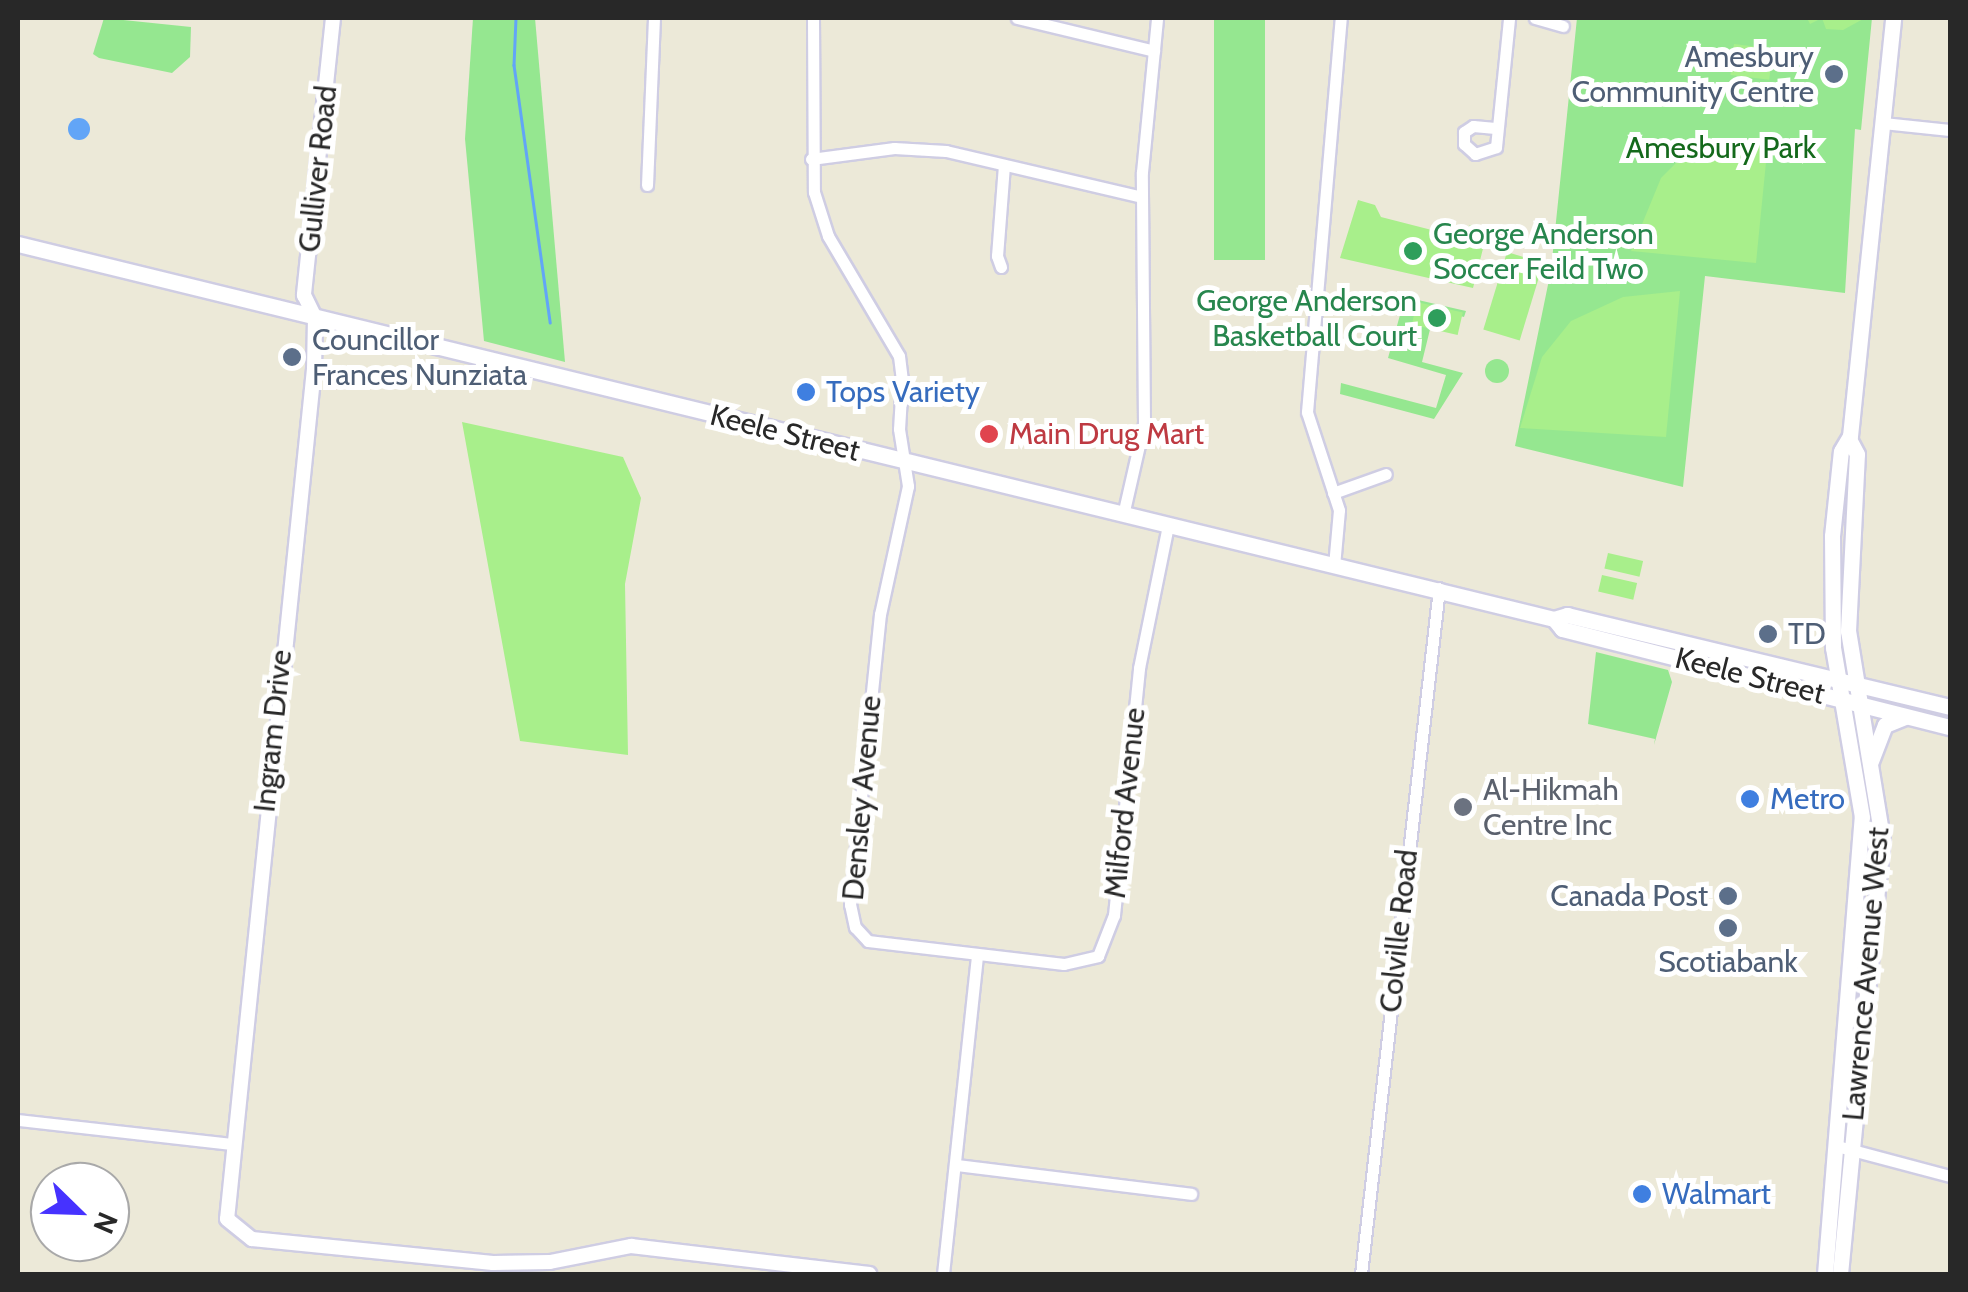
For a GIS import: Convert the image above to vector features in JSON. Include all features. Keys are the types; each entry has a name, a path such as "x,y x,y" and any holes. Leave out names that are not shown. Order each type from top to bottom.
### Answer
{"main road":[{"name":"Lawrence Avenue West","path":"1840,1274 1862,817 1833,648 1832,536 1841,451 1849,439 1892,18"},
{"name":"Keele Street","path":"18,244 1554,619 1567,615 1950,707"},
{"name":"Lawrence Avenue West","path":"1825,1274 1878,897 1882,838 1856,682 1848,547 1857,454 1849,439"},
{"name":"Keele Street","path":"1554,619 1562,630 1950,726"},
{"path":"1685,660 1689,643"},
{"path":"1795,668 1816,665 1833,648"},
{"path":"1870,762 1888,720 1909,716"},
{"path":"1860,901 1878,897"}],"street":[{"name":"Gulliver Road","path":"315,318 304,295 333,18"},
{"path":"647,185 654,18"},
{"path":"813,18 811,159 828,236 900,356 902,462"},
{"path":"1017,18 1154,51"},
{"path":"1123,515 1146,392 1142,197 1157,18"},
{"path":"1334,566 1342,530 1334,493 1318,461 1307,412 1341,18"},
{"path":"1495,128 1509,18"},
{"path":"1534,18 1563,26"},
{"path":"1883,124 1950,130"},
{"path":"811,159 894,148 1004,165 1142,197"},
{"path":"1001,267 996,256 1004,165"},
{"name":"Ingram Drive","path":"315,318 231,1144 227,1219 252,1239 525,1264 656,1248 869,1274"},
{"name":"Densley Avenue","path":"902,462 908,486 880,614 852,919 861,935 881,946 977,957"},
{"path":"1334,493 1386,474"},
{"name":"Milford Avenue","path":"977,957 1080,965 1098,956 1109,937 1139,668 1168,525"},
{"name":"Colville Road","path":"1362,1274 1438,588"},
{"path":"942,1274 977,957"},
{"path":"18,1120 231,1144"},
{"path":"1844,1148 1950,1176"},
{"path":"956,1164 1191,1194"}],"green space":[{"path":"104,18 191,27 190,57 172,73 99,58 93,54"},
{"path":"473,18 535,18 565,362 484,341 465,139"},
{"path":"1214,18 1265,18 1265,260 1214,260"},
{"name":"Amesbury Park","path":"1577,18 1872,18 1861,130 1855,129 1845,293 1705,276 1683,487 1515,446 1551,270"},
{"path":"1822,18 1865,18 1843,30 1826,29"},
{"path":"1734,44 1773,49 1771,61 1733,56"},
{"path":"1732,63 1771,68 1769,80 1731,75"},
{"path":"1711,142 1768,142 1756,263 1631,251 1661,178 1684,155"},
{"name":"George Anderson Soccer Feild Two","path":"1358,200 1375,205 1381,217 1459,237 1470,225 1488,229 1473,288 1340,258"},
{"path":"1507,252 1543,263 1520,341 1483,329"},
{"path":"1680,291 1666,437 1520,428 1542,357 1571,321 1623,297"},
{"path":"1405,297 1466,311 1464,317 1435,309 1422,362 1463,373 1434,419 1340,394 1341,383 1436,408 1446,375 1388,358"},
{"name":"George Anderson Basketball Court","path":"1417,302 1463,313 1458,335 1412,324"},
{"path":"1492,359 1502,359 1509,371 1502,383 1492,383 1485,376 1485,366"},
{"path":"462,422 623,457 641,498 625,584 628,755 520,741"},
{"path":"1608,553 1643,561 1639,577 1604,569"},
{"path":"1602,575 1637,583 1633,600 1598,592"},
{"path":"1596,652 1668,670 1672,682 1654,745 1655,739 1588,724"}],"water":[{"path":"79,118 87,121 87,137 79,140 71,137 68,129 71,121"}],"waterway":[{"path":"516,18 514,65 550,322"}],"place":[{"name":"Amesbury Community Centre","path":"1834,74"},
{"name":"George Anderson Soccer Feild Two","path":"1413,251"},
{"name":"George Anderson Basketball Court","path":"1437,318"},
{"name":"Councillor Frances Nunziata","path":"292,357"},
{"name":"Tops Variety","path":"806,392"},
{"name":"Main Drug Mart","path":"989,434"},
{"name":"TD","path":"1768,634"},
{"name":"Metro","path":"1750,799"},
{"name":"Al-Hikmah Centre Inc","path":"1463,807"},
{"name":"Canada Post","path":"1728,896"},
{"name":"Scotiabank","path":"1728,928"},
{"name":"Walmart","path":"1642,1194"}]}
